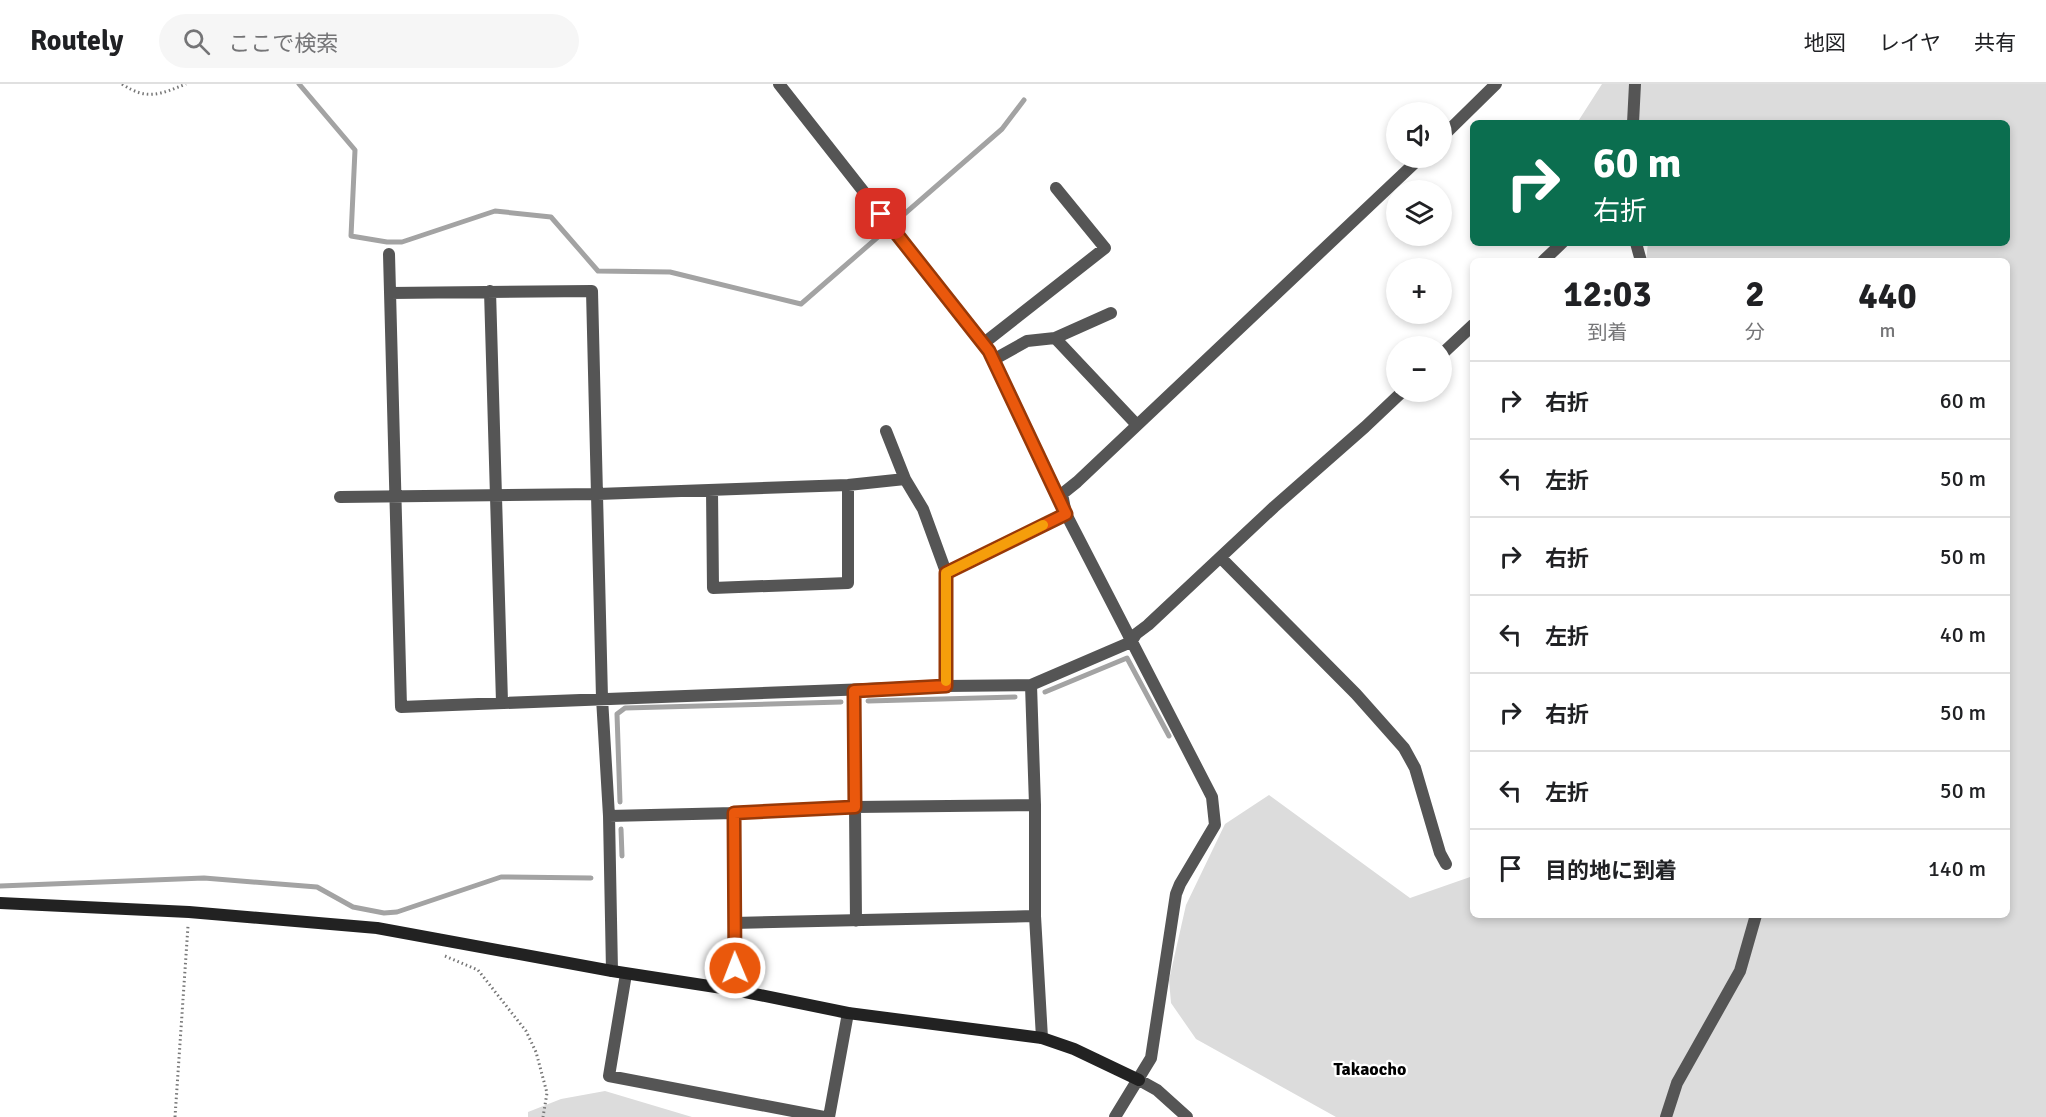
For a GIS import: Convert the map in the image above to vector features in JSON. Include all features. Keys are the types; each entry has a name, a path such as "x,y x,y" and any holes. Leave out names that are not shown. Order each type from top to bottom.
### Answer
{"street":[{"path":"779,84 984,344 1066,514 1212,797 1215,825 1176,894 1151,1058 1115,1117"},
{"path":"1452,127 1496,84"},
{"path":"1633,120 1635,84"},
{"path":"1066,514 1062,494 1409,168"},
{"path":"984,344 1105,248 1056,188"},
{"path":"1546,258 1559,246"},
{"path":"389,254 402,707 602,698 1031,685 1131,642 1136,634 1391,402"},
{"path":"490,291 502,702"},
{"path":"390,293 592,291 602,698 609,816 612,972"},
{"path":"993,360 1027,341 1055,338 1111,313"},
{"path":"1452,345 1470,328"},
{"path":"1055,338 1137,425"},
{"path":"886,431 905,479 923,509 946,573 946,686"},
{"path":"340,497 598,494 848,485 905,479"},
{"path":"712,490 714,588 848,583 848,485"},
{"path":"946,573 1066,514"},
{"path":"1221,558 1356,694 1404,748 1415,768 1440,853 1446,864"},
{"path":"1031,685 1035,805 1035,916 1042,1038"},
{"path":"854,691 856,921"},
{"path":"609,816 855,807 1035,805"},
{"path":"734,813 735,990"},
{"path":"0,903 189,912 377,928 612,972 735,990 848,1013 1042,1038 1074,1049 1139,1080 1157,1090 1187,1117"},
{"path":"734,923 1035,916"},
{"path":"1666,1117 1677,1083 1740,971 1755,918"},
{"path":"626,974 609,1076 824,1117"},
{"path":"829,1117 848,1013"}],"path":[{"path":"122,84 134,92 158,95 186,84"},
{"path":"175,1117 189,912"},
{"path":"438,953 478,970 526,1031 536,1052 547,1093 543,1117"}],"shaded area":[{"path":"1602,84 2046,84 2046,1117 1336,1117 1196,1039 1171,1003 1169,980 1186,905 1225,824 1269,795 1410,898 1470,877 1470,918 2010,918 2010,258 1646,258 1648,246 2010,246 2010,120 1579,120"},
{"path":"605,1091 692,1117 528,1117 528,1112 561,1099"}],"waterway":[{"path":"299,84 355,150 351,236 402,242 495,211 551,217 598,271 670,272 801,304 1002,129 1024,100"},
{"path":"1045,692 1127,658 1169,736"},
{"path":"868,701 1015,697"},
{"path":"620,802 617,714 625,708 841,702"},
{"path":"621,829 622,856"},
{"path":"0,886 204,878 317,887 353,907 384,913 397,912 501,877 591,878"}],"slow traffic":[{"path":"946,681 946,573 1043,525"}],"district":[{"name":"Takaocho","path":"1370,1069"}],"route":[{"path":"735,968 734,813 855,807 854,691 946,686 946,573 1066,514 989,351 881,214"}]}
